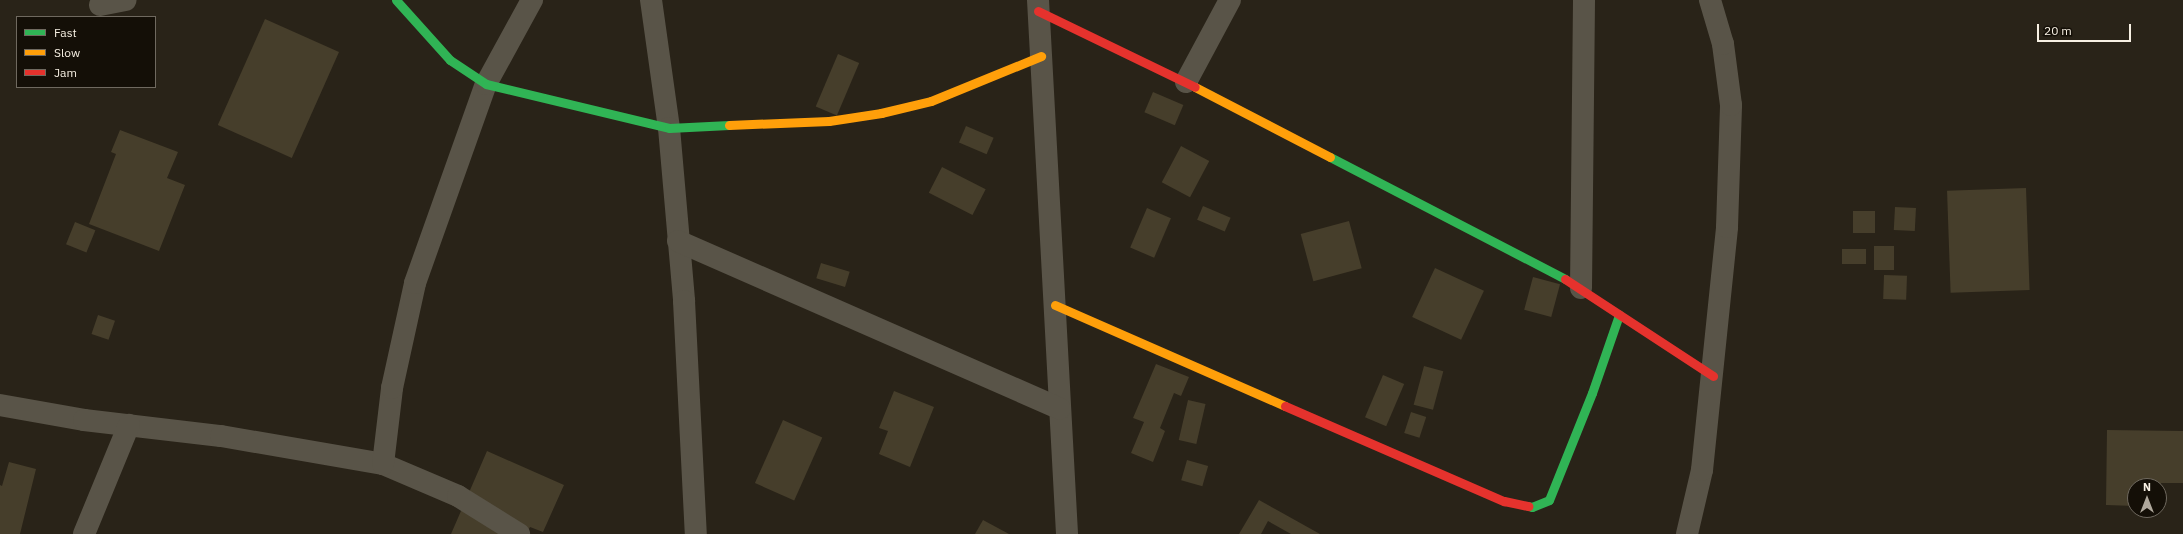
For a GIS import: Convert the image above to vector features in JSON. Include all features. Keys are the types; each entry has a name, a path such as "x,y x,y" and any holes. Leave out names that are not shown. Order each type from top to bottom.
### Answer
{"street":[{"path":"100,5 126,0"},
{"path":"396,0 450,60 486,84 669,128 829,121 881,113 931,101 1041,56"},
{"path":"384,464 392,388 415,282 486,84 532,0"},
{"path":"651,0 669,128 684,301 696,534"},
{"path":"1186,82 1230,0"},
{"path":"1581,288 1584,0"},
{"path":"1687,534 1702,470 1713,376 1727,227 1731,105 1723,44 1710,0"},
{"path":"1038,5 1581,288 1619,315 1713,376"},
{"path":"1038,5 1067,534"},
{"path":"678,241 1060,409"},
{"path":"1055,305 1504,501 1532,507 1549,500 1592,393 1619,315"},
{"path":"0,405 129,425 221,436 384,464 458,496 519,534"},
{"path":"84,534 129,425"}],"building":[{"path":"265,19 339,52 292,158 218,125"},
{"path":"838,54 859,63 837,115 816,106"},
{"path":"1153,92 1183,105 1175,125 1144,112"},
{"path":"966,126 994,138 987,154 959,143"},
{"path":"120,130 178,152 167,178 185,185 159,251 89,224 116,154 111,152"},
{"path":"1181,146 1209,161 1190,197 1162,182"},
{"path":"942,167 986,189 972,215 929,193"},
{"path":"2026,188 2030,290 1951,293 1947,191"},
{"path":"1203,206 1231,218 1225,232 1197,220"},
{"path":"1895,207 1916,208 1915,231 1894,230"},
{"path":"1147,208 1171,218 1154,258 1130,248"},
{"path":"1853,211 1875,211 1875,233 1853,233"},
{"path":"1349,221 1362,268 1313,281 1301,234"},
{"path":"75,222 95,230 86,252 66,244"},
{"path":"1874,246 1894,246 1894,270 1874,270"},
{"path":"1842,249 1866,249 1866,264 1842,264"},
{"path":"821,263 850,272 845,287 816,278"},
{"path":"1435,268 1484,291 1461,340 1412,317"},
{"path":"1884,275 1907,276 1906,300 1883,299"},
{"path":"1533,277 1560,284 1551,317 1524,310"},
{"path":"98,315 115,321 109,340 91,334"},
{"path":"1156,364 1189,377 1181,396 1174,393 1160,428 1165,431 1153,462 1131,453 1144,422 1133,418"},
{"path":"1424,366 1443,371 1433,410 1414,405"},
{"path":"1383,375 1404,384 1386,426 1365,417"},
{"path":"894,391 934,407 910,467 879,454 888,431 879,428"},
{"path":"1188,400 1206,404 1196,444 1179,440"},
{"path":"1411,412 1426,417 1419,438 1404,433"},
{"path":"783,420 822,437 794,501 755,483"},
{"path":"2107,430 2183,431 2183,483 2167,483 2167,478 2127,478 2127,506 2106,505"},
{"path":"487,451 564,485 543,532 530,527 526,534 451,534"},
{"path":"1187,460 1208,466 1202,486 1181,480"},
{"path":"9,462 36,469 20,534 0,534 0,485 2,486"},
{"path":"1259,500 1320,534 1291,534 1268,521 1261,534 1239,534"},
{"path":"983,520 1009,534 975,534"}],"traffic: fast":[{"path":"396,0 450,60 486,84 669,128 729,125"},
{"path":"1330,157 1565,279"},
{"path":"1528,506 1532,507 1549,500 1592,393 1619,315"}],"traffic: slow":[{"path":"729,125 829,121 881,113 931,101 1041,56"},
{"path":"1195,87 1330,157"},
{"path":"1055,305 1285,406"}],"traffic: jam":[{"path":"1038,11 1195,87"},
{"path":"1565,279 1713,376"},
{"path":"1285,406 1504,501 1528,506"}]}
